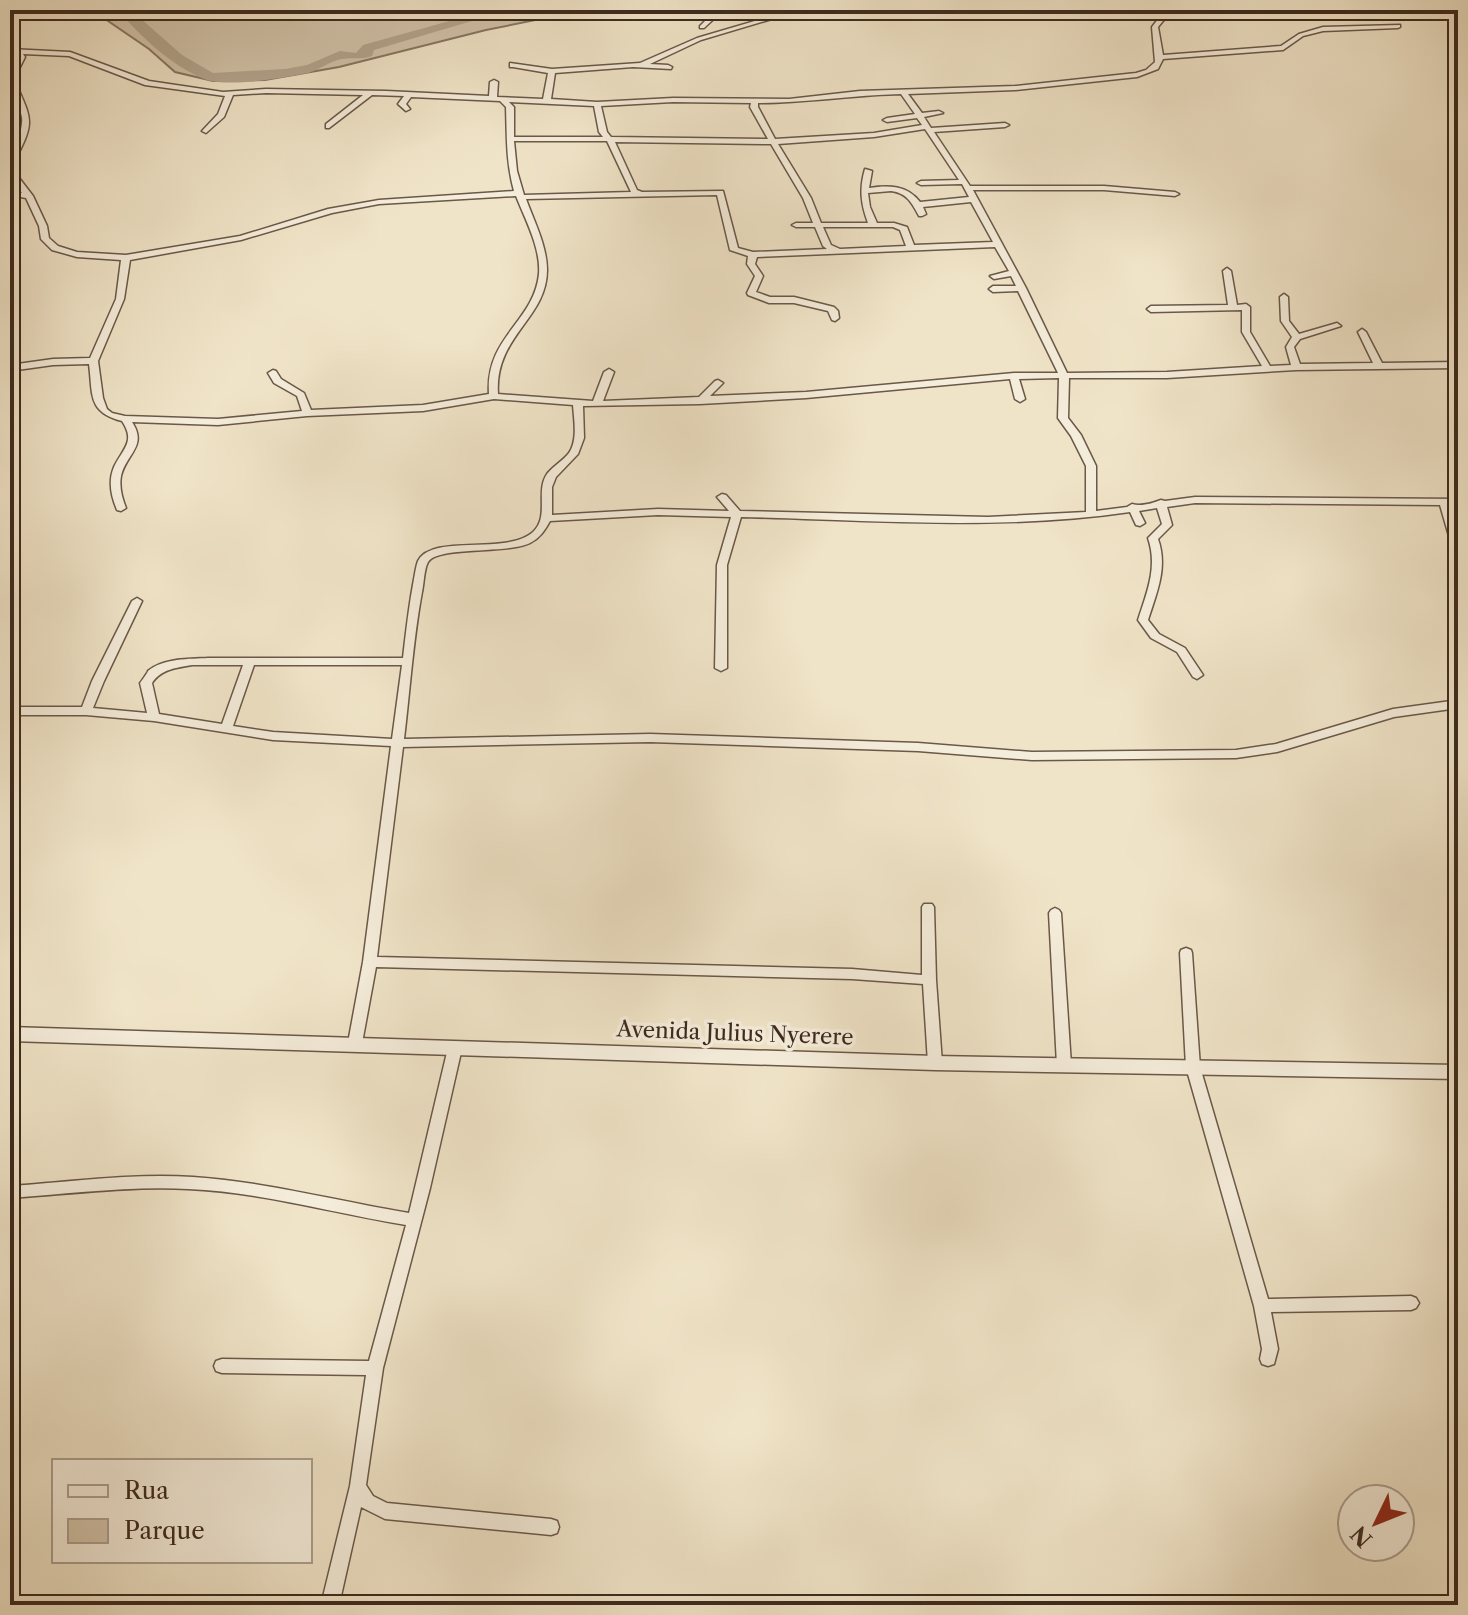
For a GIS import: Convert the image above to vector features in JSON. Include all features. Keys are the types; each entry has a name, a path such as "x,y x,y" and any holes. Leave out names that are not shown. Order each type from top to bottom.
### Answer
{"street":[{"path":"604,17 695,10"},
{"path":"702,27 715,15 715,10"},
{"path":"642,65 699,39 799,10"},
{"path":"14,51 70,54 148,83 230,94 266,91 409,94 597,104 673,100 755,101 1118,79 1146,73 1157,66 1161,57 1155,27 1169,10"},
{"path":"1161,57 1283,48 1301,35 1323,29 1398,26"},
{"path":"10,162 24,136 27,118 10,79 21,57 14,51"},
{"path":"513,65 552,71 642,65 668,67"},
{"path":"547,100 552,71"},
{"path":"494,82 497,98 510,107"},
{"path":"433,96 444,86"},
{"path":"903,91 966,185 1022,288 1064,376 1063,418 1091,466 1091,515"},
{"path":"932,91 939,113 949,128"},
{"path":"329,126 370,93"},
{"path":"206,131 221,115 230,94"},
{"path":"406,109 402,104 409,94"},
{"path":"454,107 460,97"},
{"path":"510,107 522,100"},
{"path":"755,101 754,107 778,142 827,246 840,252"},
{"path":"597,104 603,132 634,191 641,194"},
{"path":"494,396 493,371 501,349 534,302 543,275 540,253 520,195 509,139 510,107"},
{"path":"887,120 939,113"},
{"path":"509,139 778,142 845,139 928,128 1005,125"},
{"path":"664,130 670,142"},
{"path":"926,148 942,147"},
{"path":"868,171 864,191 866,207 874,226"},
{"path":"10,172 29,196 43,226 45,239 55,248 77,254 126,258 241,238 321,214 379,202 520,195 720,193 734,250 753,255 996,244"},
{"path":"921,183 1104,188 1175,194"},
{"path":"864,191 901,188 909,192 920,209 973,199"},
{"path":"10,193 29,196"},
{"path":"796,225 904,229 911,248"},
{"path":"865,241 871,250"},
{"path":"818,252 827,246"},
{"path":"753,255 751,264 759,276 751,293 769,300 794,300 831,309 835,318"},
{"path":"126,258 120,299 93,361 98,398 103,410 129,423 144,420 218,422 307,413 407,409 494,396 578,404 700,401 806,395 1014,376 1458,365"},
{"path":"1227,271 1233,306"},
{"path":"994,276 1014,273"},
{"path":"993,289 1022,288"},
{"path":"1284,297 1282,307 1285,321 1297,337"},
{"path":"1151,309 1233,306 1248,309 1246,332 1267,368"},
{"path":"1296,367 1290,347 1297,337 1337,326"},
{"path":"1362,332 1379,366"},
{"path":"10,368 93,361"},
{"path":"597,404 609,372"},
{"path":"273,373 277,381 301,395 307,413"},
{"path":"1014,376 1020,399"},
{"path":"700,401 718,383"},
{"path":"355,1043 370,962 415,602 426,556 439,550 519,544 540,533 547,518 547,487 551,476 575,452 579,438 578,404"},
{"path":"121,508 116,476 133,446 129,423"},
{"path":"722,497 737,514"},
{"path":"547,518 658,512 970,521 1091,515 1161,503 1244,500 1458,502"},
{"path":"1444,502 1454,536"},
{"path":"1161,503 1167,525 1153,538 1159,558 1151,600 1143,620 1155,636 1181,650 1197,675"},
{"path":"1132,507 1140,523"},
{"path":"721,668 722,565 737,514"},
{"path":"86,711 137,601"},
{"path":"154,717 146,683 152,672 170,664 408,661"},
{"path":"226,729 250,662"},
{"path":"10,711 86,711 154,717 273,736 399,743 650,738 918,747 1032,756 1236,754 1277,748 1393,713 1458,704"},
{"path":"928,907 935,1063"},
{"path":"1055,913 1064,1065"},
{"path":"1186,953 1193,1067 1262,1306 1270,1349 1268,1359"},
{"path":"370,962 852,974 929,980"},
{"name":"Avenida Julius Nyerere","path":"10,1034 935,1063 1458,1072"},
{"path":"330,1605 358,1486 375,1368 455,1048"},
{"path":"10,1192 80,1186 189,1183 281,1194 370,1214 414,1220"},
{"path":"1262,1306 1411,1303"},
{"path":"222,1366 375,1368"},
{"path":"358,1486 367,1501 385,1511 551,1527"}],"green space":[{"path":"92,10 585,10 486,30 339,67 265,80 213,81 175,72 149,49"}],"waterway":[{"path":"124,10 177,58 209,76 221,78 285,73 311,68 340,55 357,57 367,53 368,48 503,10"}]}
